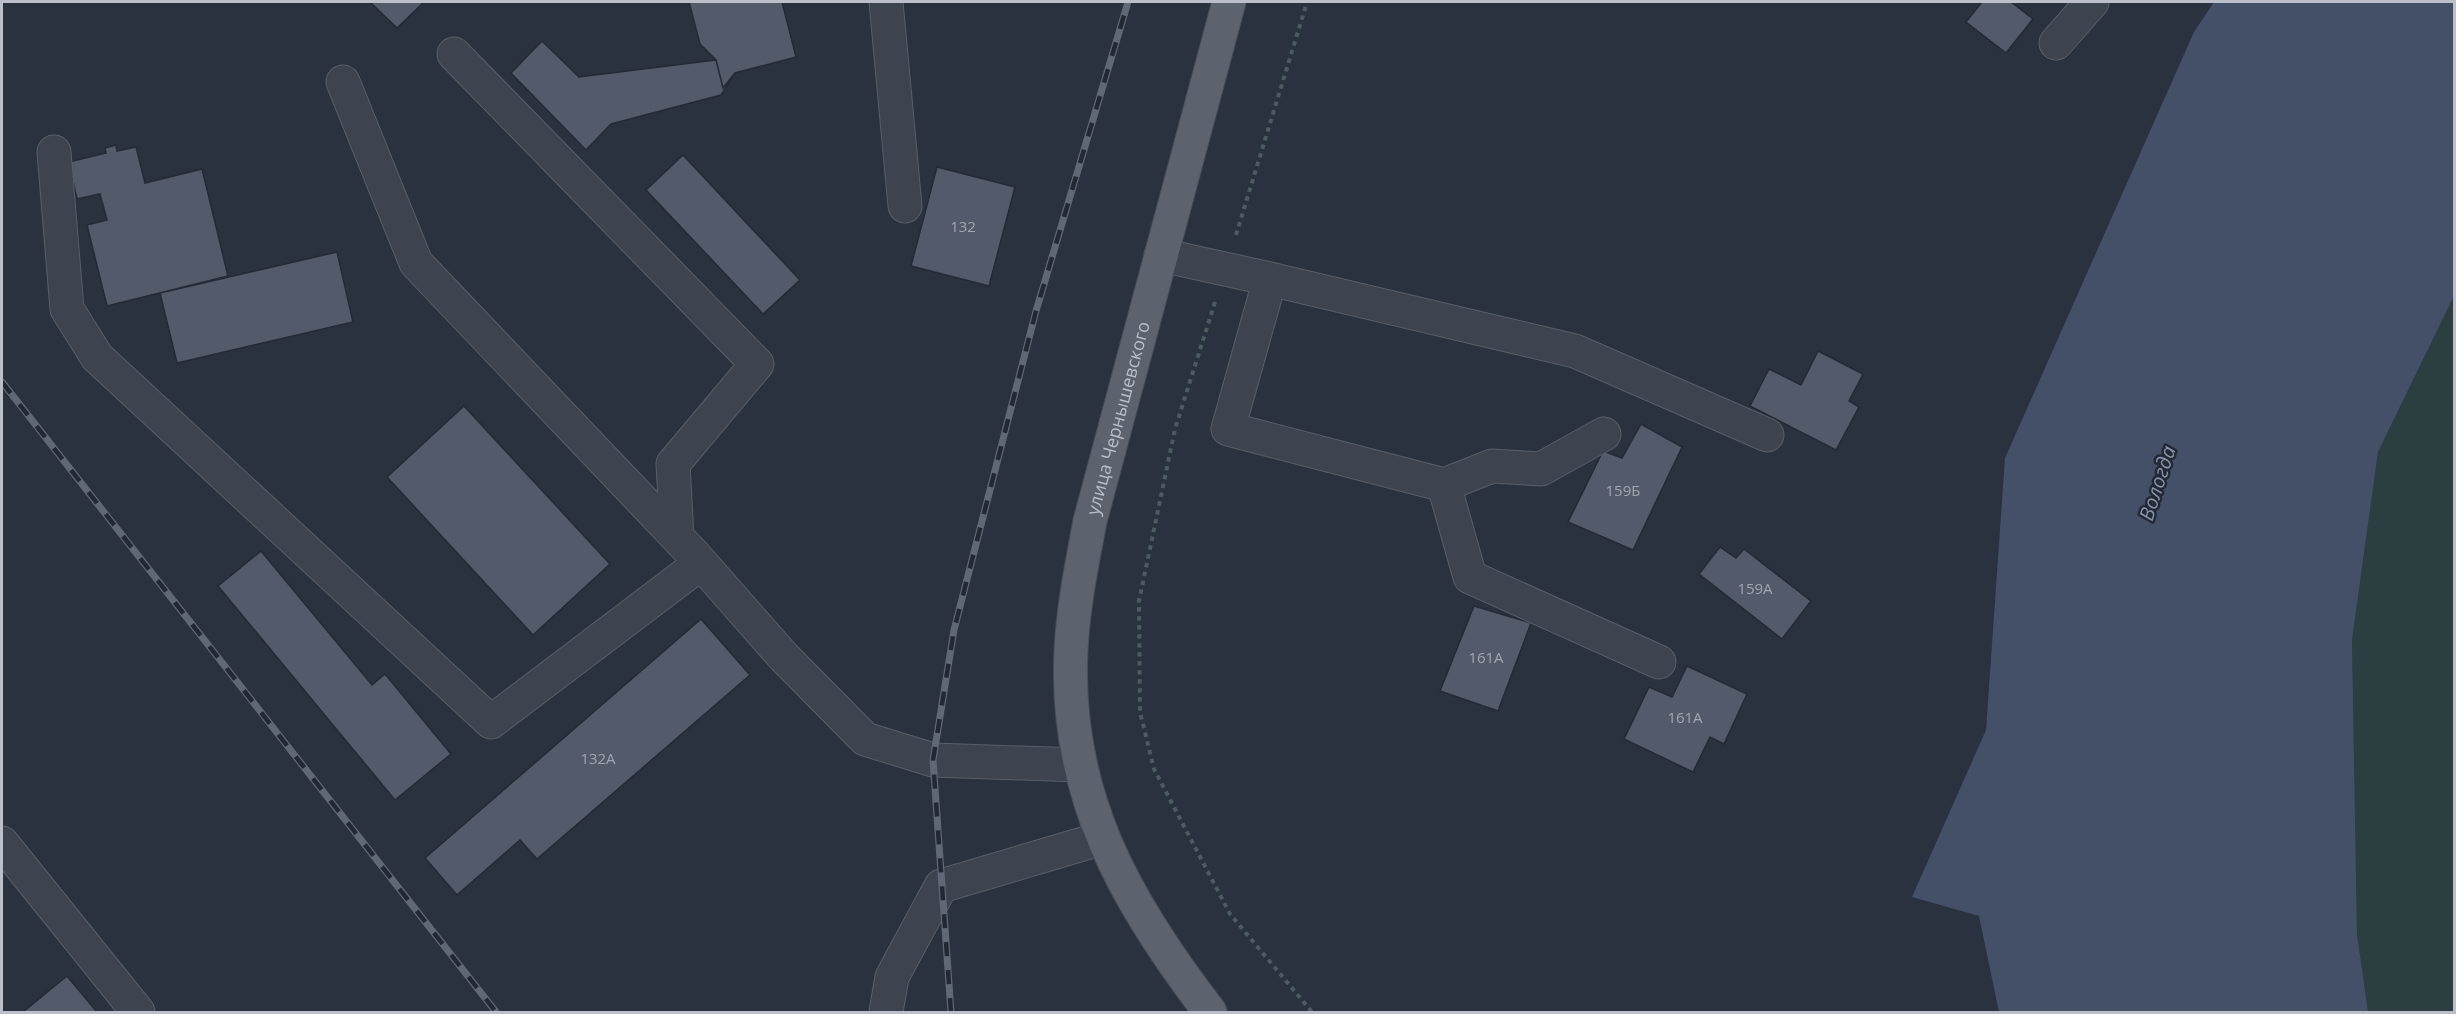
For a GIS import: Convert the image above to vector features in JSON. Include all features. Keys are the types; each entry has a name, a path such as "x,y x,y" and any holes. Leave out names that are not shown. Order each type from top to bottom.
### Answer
{"main road":[{"name":"улица Чернышевского","path":"1210,1012 1178,970 1134,903 1103,838 1089,802 1079,765 1072,707 1071,652 1077,590 1090,521 1229,2"}],"lane":[{"path":"886,2 905,206"},
{"path":"2056,43 2092,2"},
{"path":"454,54 757,364 673,464 677,537"},
{"path":"343,82 416,263 677,537 783,656 865,739 933,760 1079,765"},
{"path":"54,152 67,309 96,357 492,722 701,563"},
{"path":"1161,255 1575,351 1767,435"},
{"path":"1270,279 1228,429 1444,485 1492,466 1541,469 1604,434"},
{"path":"1444,485 1470,577 1659,662"},
{"path":"886,1012 892,977 941,886 1103,838"},
{"path":"2,843 138,1012"}],"path":[{"path":"1307,2 1279,100 1174,429 1139,601 1140,712 1154,769 1230,914 1312,1012"}],"shaded area":[{"path":"2454,296 2454,1012 2368,1012 2357,934 2352,640 2378,452"}],"water":[{"name":"Вологда","path":"2214,2 2454,2 2454,296 2378,452 2352,640 2357,934 2368,1012 1999,1012 1979,916 1912,897 1986,730 2005,458 2194,32"}],"building":[{"path":"370,2 424,2 397,28"},
{"path":"689,2 782,2 796,57 735,73 723,88 716,60 700,44"},
{"path":"1982,2 2011,2 2033,19 2006,53 1966,22"},
{"path":"542,41 579,77 716,60 723,88 735,73 721,95 611,124 586,150 511,73"},
{"path":"116,145 117,151 136,147 145,183 202,169 228,276 107,306 87,225 107,220 100,194 77,199 69,162 106,153 105,148"},
{"path":"683,155 800,280 763,314 646,190"},
{"path":"937,167 1015,187 989,286 911,266"},
{"path":"337,252 353,322 177,363 160,293"},
{"path":"1818,351 1863,374 1849,401 1859,407 1836,450 1750,406 1769,369 1801,385"},
{"path":"464,406 610,564 533,635 387,477"},
{"path":"1641,424 1682,447 1633,550 1568,522 1603,451 1622,458"},
{"path":"1720,547 1736,558 1744,549 1811,601 1782,639 1699,574"},
{"path":"261,551 372,685 385,674 451,754 395,800 218,586"},
{"path":"1474,606 1531,623 1498,711 1440,691"},
{"path":"701,619 750,675 537,859 520,840 457,895 425,858"},
{"path":"1687,666 1747,694 1724,744 1710,737 1693,772 1624,739 1649,687 1672,697"},
{"path":"67,976 97,1012 23,1012"}],"railway":[{"path":"951,1012 933,760 954,630 1036,311 1128,2"},
{"path":"2,382 496,1012"}]}
